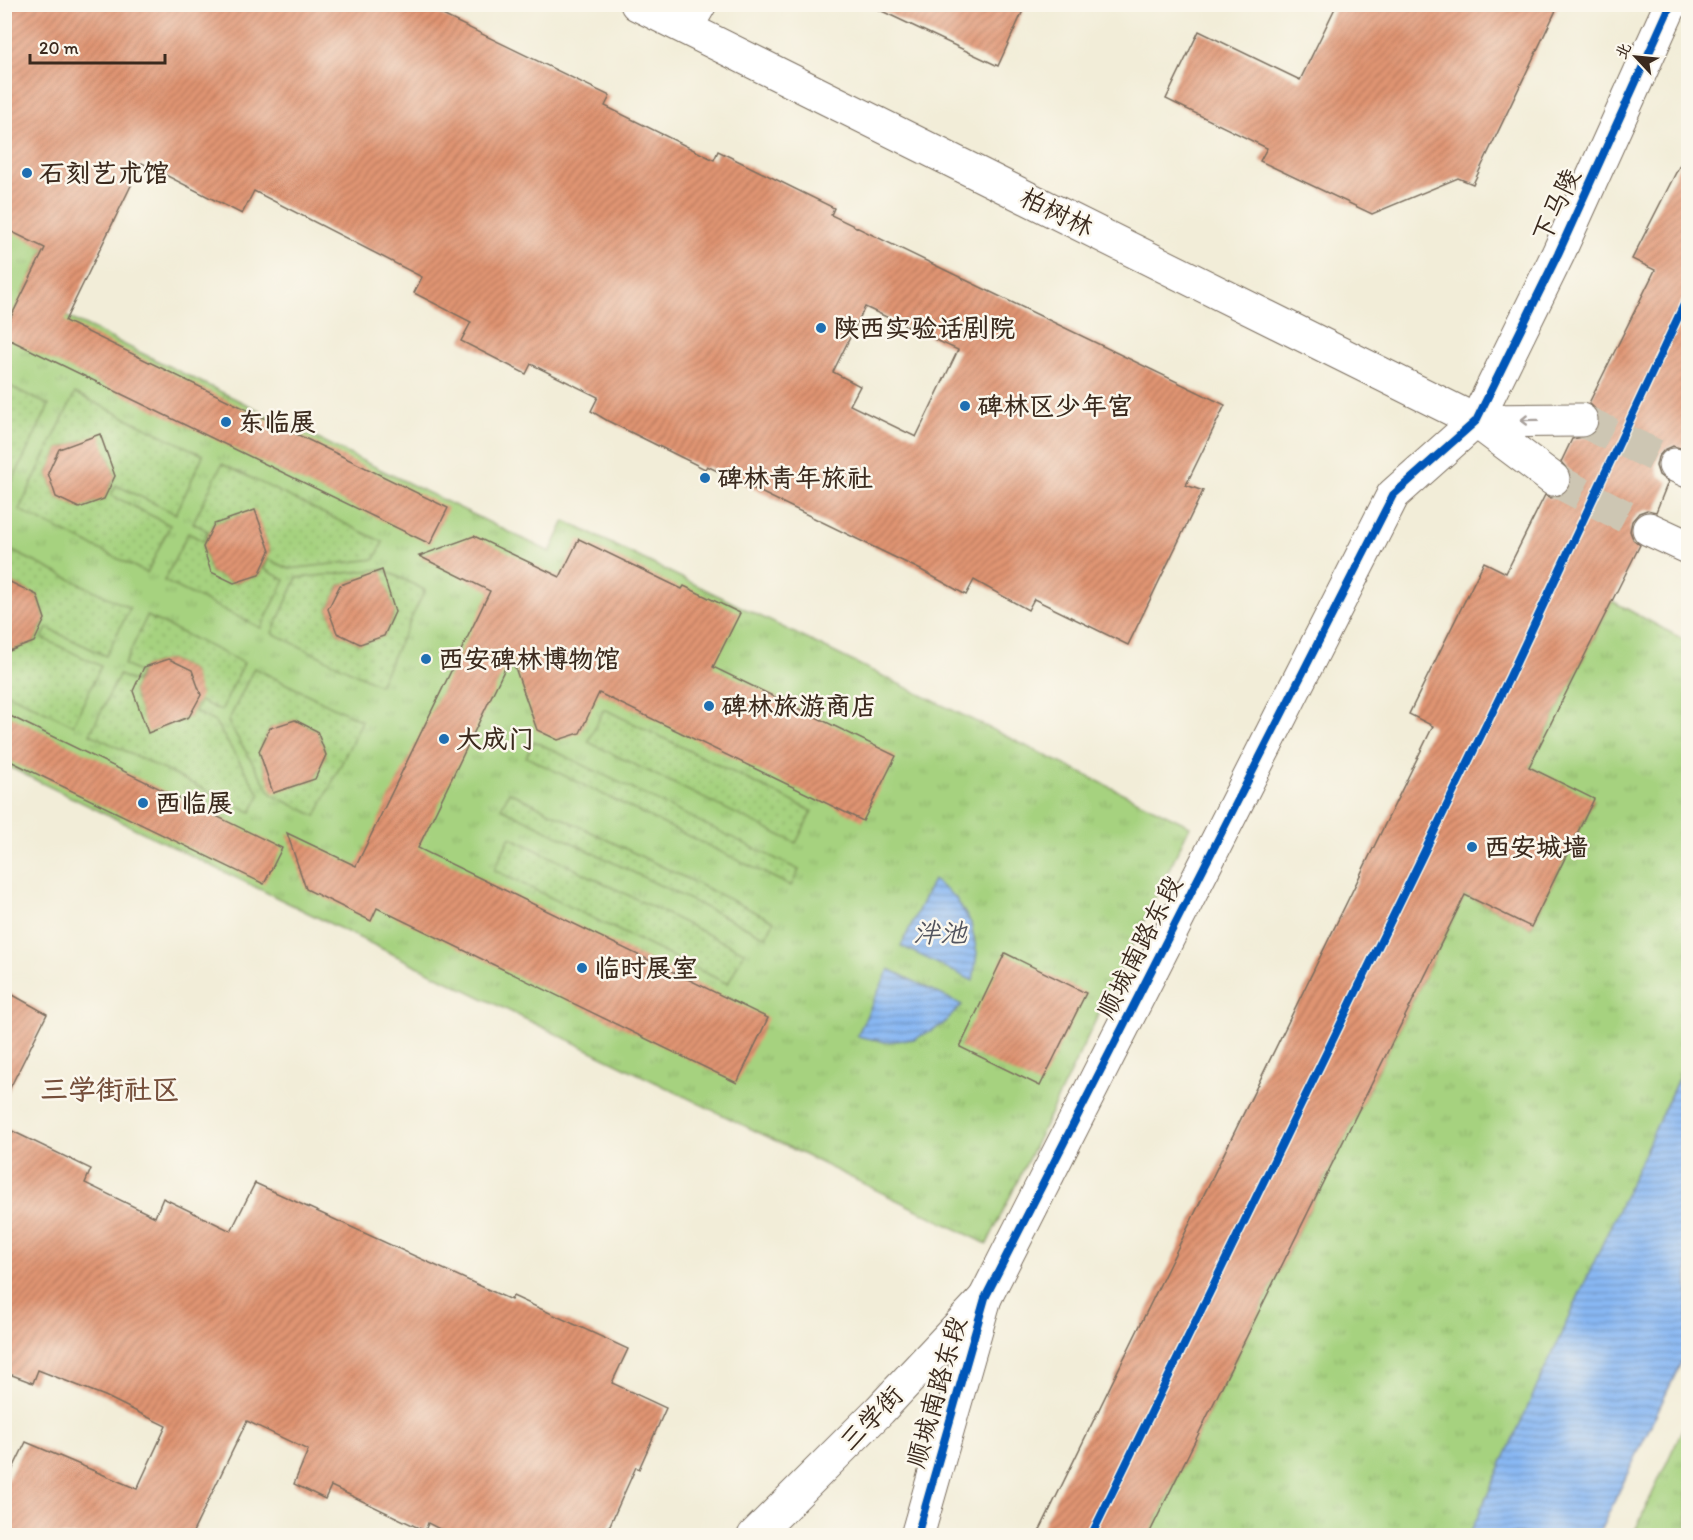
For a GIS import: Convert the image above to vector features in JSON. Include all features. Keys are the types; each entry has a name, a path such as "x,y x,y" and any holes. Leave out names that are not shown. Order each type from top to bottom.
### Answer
{"street":[{"name":"柏树林","path":"637,4 697,17 1476,421 1553,479"},
{"name":"下马陵","path":"1476,421 1557,254 1671,4"},
{"path":"1476,421 1581,420"},
{"name":"顺城南路东段","path":"917,1536 985,1298 1394,495 1476,421"},
{"path":"1649,529 1689,547"},
{"name":"三学街","path":"754,1536 880,1410 985,1298"}],"green space":[{"name":"西安碑林博物馆","path":"4,5 80,176 22,295 550,552 565,521 1190,826 987,1244 5,765"},
{"path":"5,384 49,405 5,497"},
{"path":"75,393 203,455 176,514 116,485 111,495 170,525 147,573 19,510","holes":["83,440 106,451 115,476 104,499 79,508 56,497 48,473 59,449"]},
{"path":"222,464 383,542 375,559 289,569 268,559 264,569 285,580 261,628 164,581 188,533 203,541 208,531 193,523","holes":["238,516 261,527 270,551 259,575 234,583 211,572 203,547 214,524"]},
{"path":"4,547 130,608 106,656 47,628 42,638 101,666 73,725 5,692 5,648 10,651 34,642 45,619 37,595 14,584 5,587"},
{"path":"382,569 425,590 379,685 272,633 297,578","holes":["364,576 387,588 395,612 384,636 360,644 337,633 328,609 340,585"]},
{"path":"1612,601 1688,642 1688,1056 1474,1535 1148,1536 1465,895 1531,927 1594,800 1529,767"},
{"path":"147,616 244,663 221,711 200,701 195,712 215,722 260,795 251,812 90,734 119,675 135,682 140,673 124,665","holes":["169,659 192,670 200,695 189,717 165,726 142,715 133,691 144,667"]},
{"path":"254,668 362,721 316,816 272,795 228,722","holes":["295,720 317,731 326,755 315,779 290,787 267,776 259,751 270,728"]},
{"path":"604,709 812,811 796,843 588,742"},
{"path":"534,741 799,870 791,886 526,757"},
{"path":"509,792 774,921 766,937 501,808"},
{"path":"510,837 744,952 728,984 494,870"},
{"path":"1688,1417 1688,1535 1633,1535"}],"water":[{"name":"泮池","path":"933,880 955,897 971,923 977,953 973,981 901,946"},
{"name":"泮池","path":"889,969 962,1005 942,1025 915,1039 885,1042 857,1036"},
{"path":"1688,1057 1688,1348 1598,1535 1469,1535"}],"building":[{"path":"4,4 420,4 610,96 605,106 714,160 718,151 834,208 831,215 1225,405 1186,485 1203,491 1128,645 1034,599 1028,610 974,580 966,595 921,570 707,466 705,469 591,411 598,397 531,364 526,374 461,341 471,322 414,293 422,277 254,191 242,214 142,163 65,321 448,508 430,544 4,337 4,331 45,248 4,228","holes":["865,307 958,350 916,437 850,405 860,386 833,372"]},
{"path":"867,4 1026,4 998,66"},
{"path":"1337,4 1559,4 1473,184 1458,178 1372,214 1260,161 1267,148 1166,99 1199,31 1300,80"},
{"name":"西安城墙","path":"1689,147 1689,441 1684,449 1673,446 1664,450 1658,457 1656,466 1659,475 1668,482 1656,512 1647,510 1639,513 1632,521 1630,531 1633,539 1640,545 1529,767 1594,799 1531,927 1465,895 1148,1536 1037,1536 1433,726 1409,714 1484,562 1506,573 1545,495 1551,498 1560,496 1568,490 1572,481 1570,472 1561,462 1572,439 1590,436 1598,429 1600,420 1597,411 1589,403 1655,270 1632,259"},
{"path":"100,434 115,476 104,499 79,508 56,497 48,473 59,449"},
{"path":"255,510 270,551 259,575 234,583 211,572 203,547 214,524"},
{"path":"474,536 560,577 579,539 682,589 684,586 740,613 713,667 896,756 863,821 599,693 580,733 558,740 537,730 511,656 418,848 768,1018 737,1083 377,908 371,921 306,889 287,833 356,866 490,591 419,556"},
{"path":"382,570 395,612 384,636 360,644 337,633 328,609 340,585"},
{"path":"4,579 37,595 45,619 34,642 4,653"},
{"path":"169,659 192,670 201,695 189,717 148,733 133,691 144,667"},
{"name":"西临展","path":"4,713 282,848 264,884 4,758"},
{"path":"295,720 317,731 326,755 315,779 273,793 259,751 270,728"},
{"path":"1005,953 1086,993 1040,1086 960,1047"},
{"path":"4,990 47,1014 4,1100"},
{"path":"4,1127 91,1169 85,1183 155,1217 163,1198 231,1231 255,1183 511,1300 513,1296 628,1349 612,1383 666,1408 639,1469 636,1467 605,1536 453,1536 428,1523 425,1531 331,1486 325,1499 294,1484 308,1450 247,1421 191,1536 4,1536 4,1487 26,1442 137,1489 166,1426 105,1396 38,1370 33,1383 4,1372"}],"tunnel":[{"path":"1581,420 1675,465"},
{"path":"1553,479 1649,529"}],"cycle path":[{"path":"917,1536 985,1298 1393,495 1476,421 1558,254 1671,4"},
{"path":"1091,1536 1510,676 1688,296"}],"place":[{"name":"石刻艺术馆","path":"27,173"},
{"name":"陕西实验话剧院","path":"821,328"},
{"name":"碑林区少年宫","path":"965,406"},
{"name":"东临展","path":"226,422"},
{"name":"碑林青年旅社","path":"705,478"},
{"name":"西安碑林博物馆","path":"426,659"},
{"name":"碑林旅游商店","path":"709,706"},
{"name":"大成门","path":"444,739"},
{"name":"西临展","path":"143,803"},
{"name":"西安城墙","path":"1472,847"},
{"name":"临时展室","path":"582,968"}],"district":[{"name":"三学街社区","path":"110,1089"}]}
